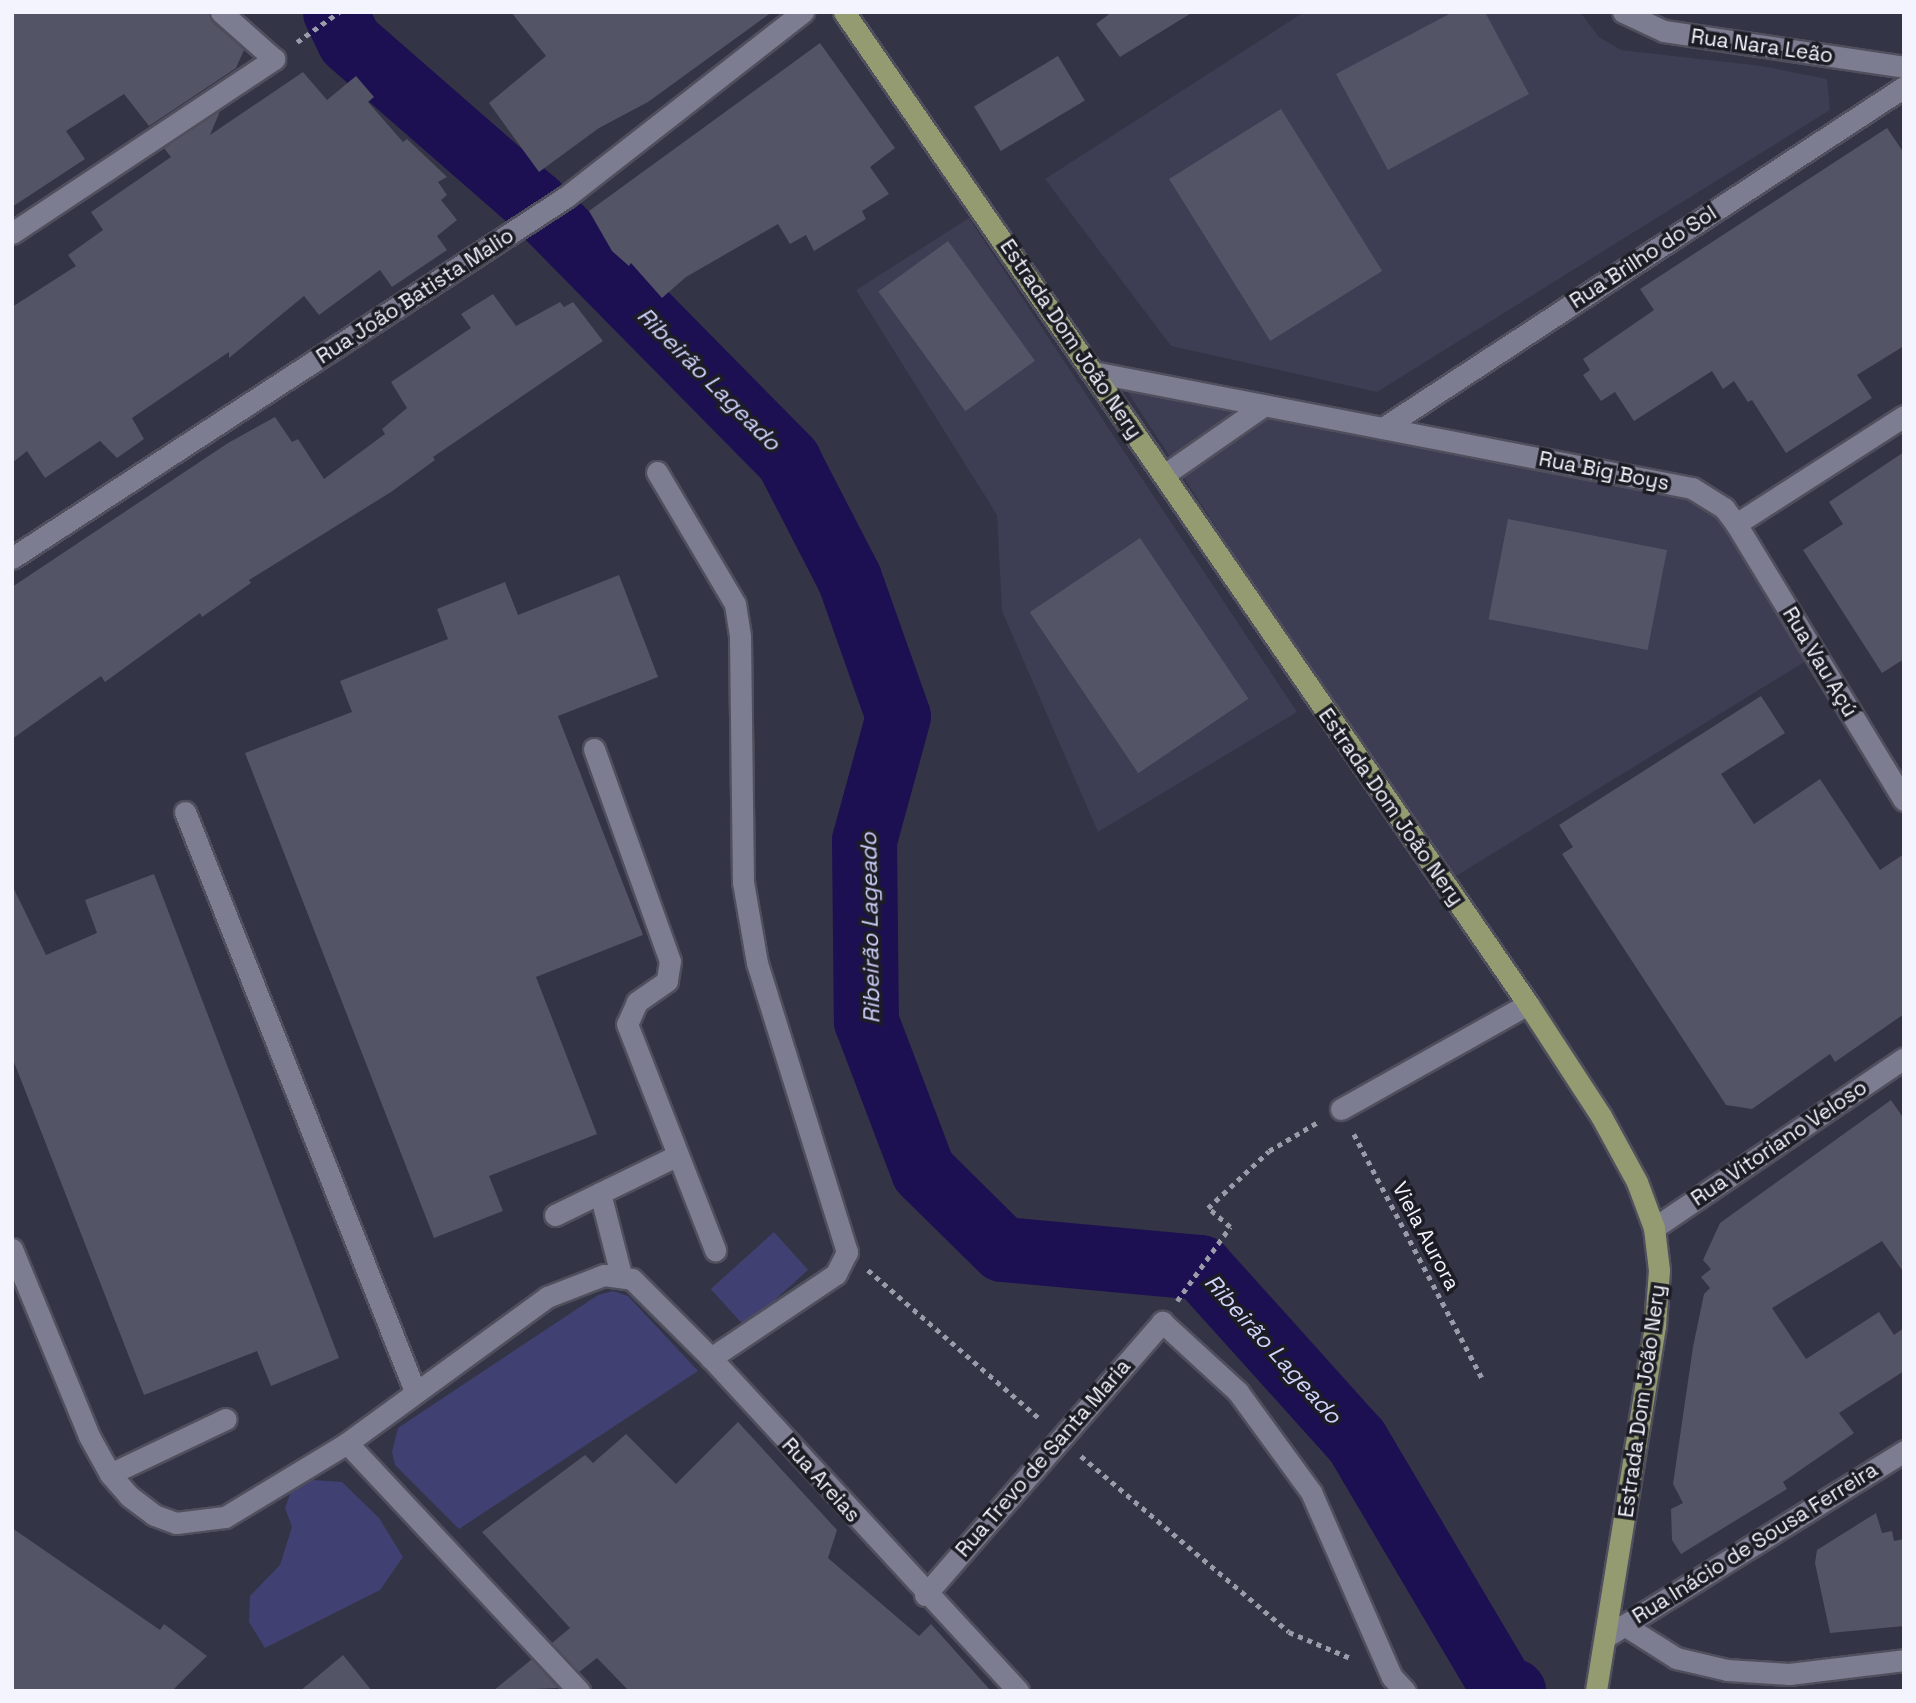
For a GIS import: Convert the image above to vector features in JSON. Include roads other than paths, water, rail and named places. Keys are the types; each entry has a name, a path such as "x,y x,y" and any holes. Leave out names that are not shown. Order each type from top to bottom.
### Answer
{"main road":[{"name":"Estrada Dom João Nery","path":"844,12 1528,1004 1601,1116 1637,1182 1654,1228 1659,1270 1655,1326 1616,1631 1603,1658 1596,1691"}],"street":[{"name":"Rua João Batista Malio","path":"12,558 566,197 803,12"},
{"name":"Rua Nara Leão","path":"1623,12 1664,31 1904,67"},
{"path":"12,233 279,55 226,17"},
{"name":"Rua Brilho do Sol","path":"1383,428 1904,87"},
{"name":"Rua Big Boys","path":"1093,372 1692,488 1718,503 1736,524"},
{"path":"1164,475 1263,407"},
{"path":"1736,524 1904,416"},
{"path":"657,472 735,604 740,637 743,882 757,963 847,1252 836,1274 711,1358"},
{"name":"Rua Vau Açú","path":"1736,524 1904,800"},
{"path":"594,749 670,961 667,981 637,1002 627,1024 676,1156 715,1250"},
{"path":"186,812 415,1391"},
{"path":"1341,1109 1528,1004"},
{"name":"Rua Vitoriano Veloso","path":"1654,1228 1904,1058"},
{"path":"555,1215 676,1156"},
{"path":"12,1249 89,1436 110,1474 129,1496 154,1515 176,1523 204,1522 225,1517 346,1443 547,1297 580,1282 621,1275 600,1193"},
{"name":"Rua Areias","path":"621,1275 642,1287 711,1358 925,1595 1018,1691"},
{"name":"Rua Trevo de Santa Maria","path":"925,1595 1059,1437 1162,1322 1238,1392 1311,1492 1399,1684"},
{"path":"110,1474 226,1419"},
{"path":"346,1443 579,1691"},
{"name":"Rua Inácio de Sousa Ferreira","path":"1616,1631 1904,1451"},
{"path":"1616,1631 1676,1658 1727,1670 1789,1674 1904,1660"}],"waterway":[{"name":"Ribeirão Lageado","path":"335,12 349,41 535,203 788,460 849,578 898,716 864,840 866,1021 923,1171 1002,1249 1200,1267 1356,1440 1502,1687 1513,1691"}]}
